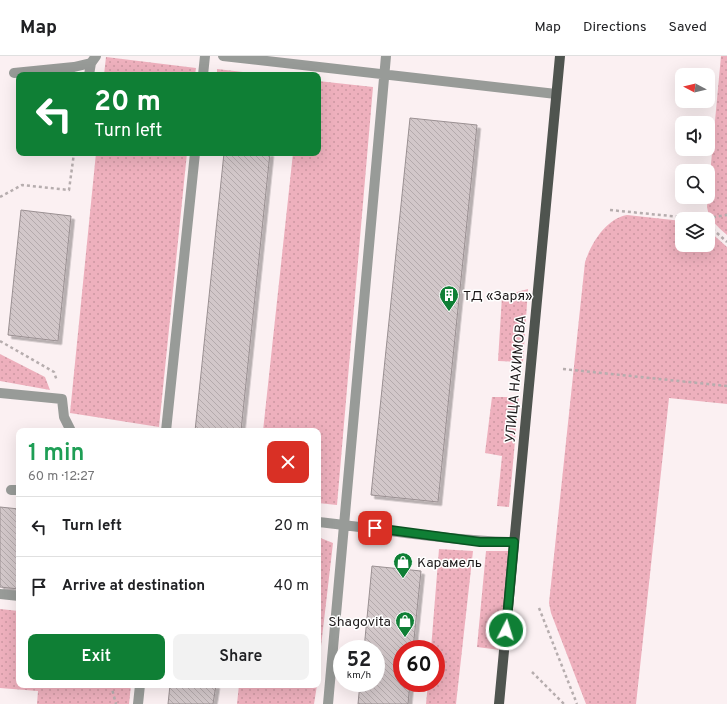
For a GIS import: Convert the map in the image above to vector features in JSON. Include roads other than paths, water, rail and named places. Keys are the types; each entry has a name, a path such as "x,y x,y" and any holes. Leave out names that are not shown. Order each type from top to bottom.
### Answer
{"main road":[{"name":"УЛИЦА НАХИМОВА","path":"499,704 560,56"}],"lane":[{"path":"203,72 205,56"},
{"path":"223,56 556,94"},
{"path":"328,704 386,56"},
{"path":"14,72 74,67 93,59"},
{"path":"90,72 93,59"},
{"path":"166,428 195,156"},
{"path":"0,393 62,399 64,417 70,428"},
{"path":"321,522 480,542 514,542"},
{"path":"0,594 16,596"},
{"path":"138,704 140,688"}],"place":[{"name":"ТД «Заря»","path":"449,312"},
{"name":"Карамель","path":"403,579"},
{"name":"Shagovita","path":"405,638"}]}
